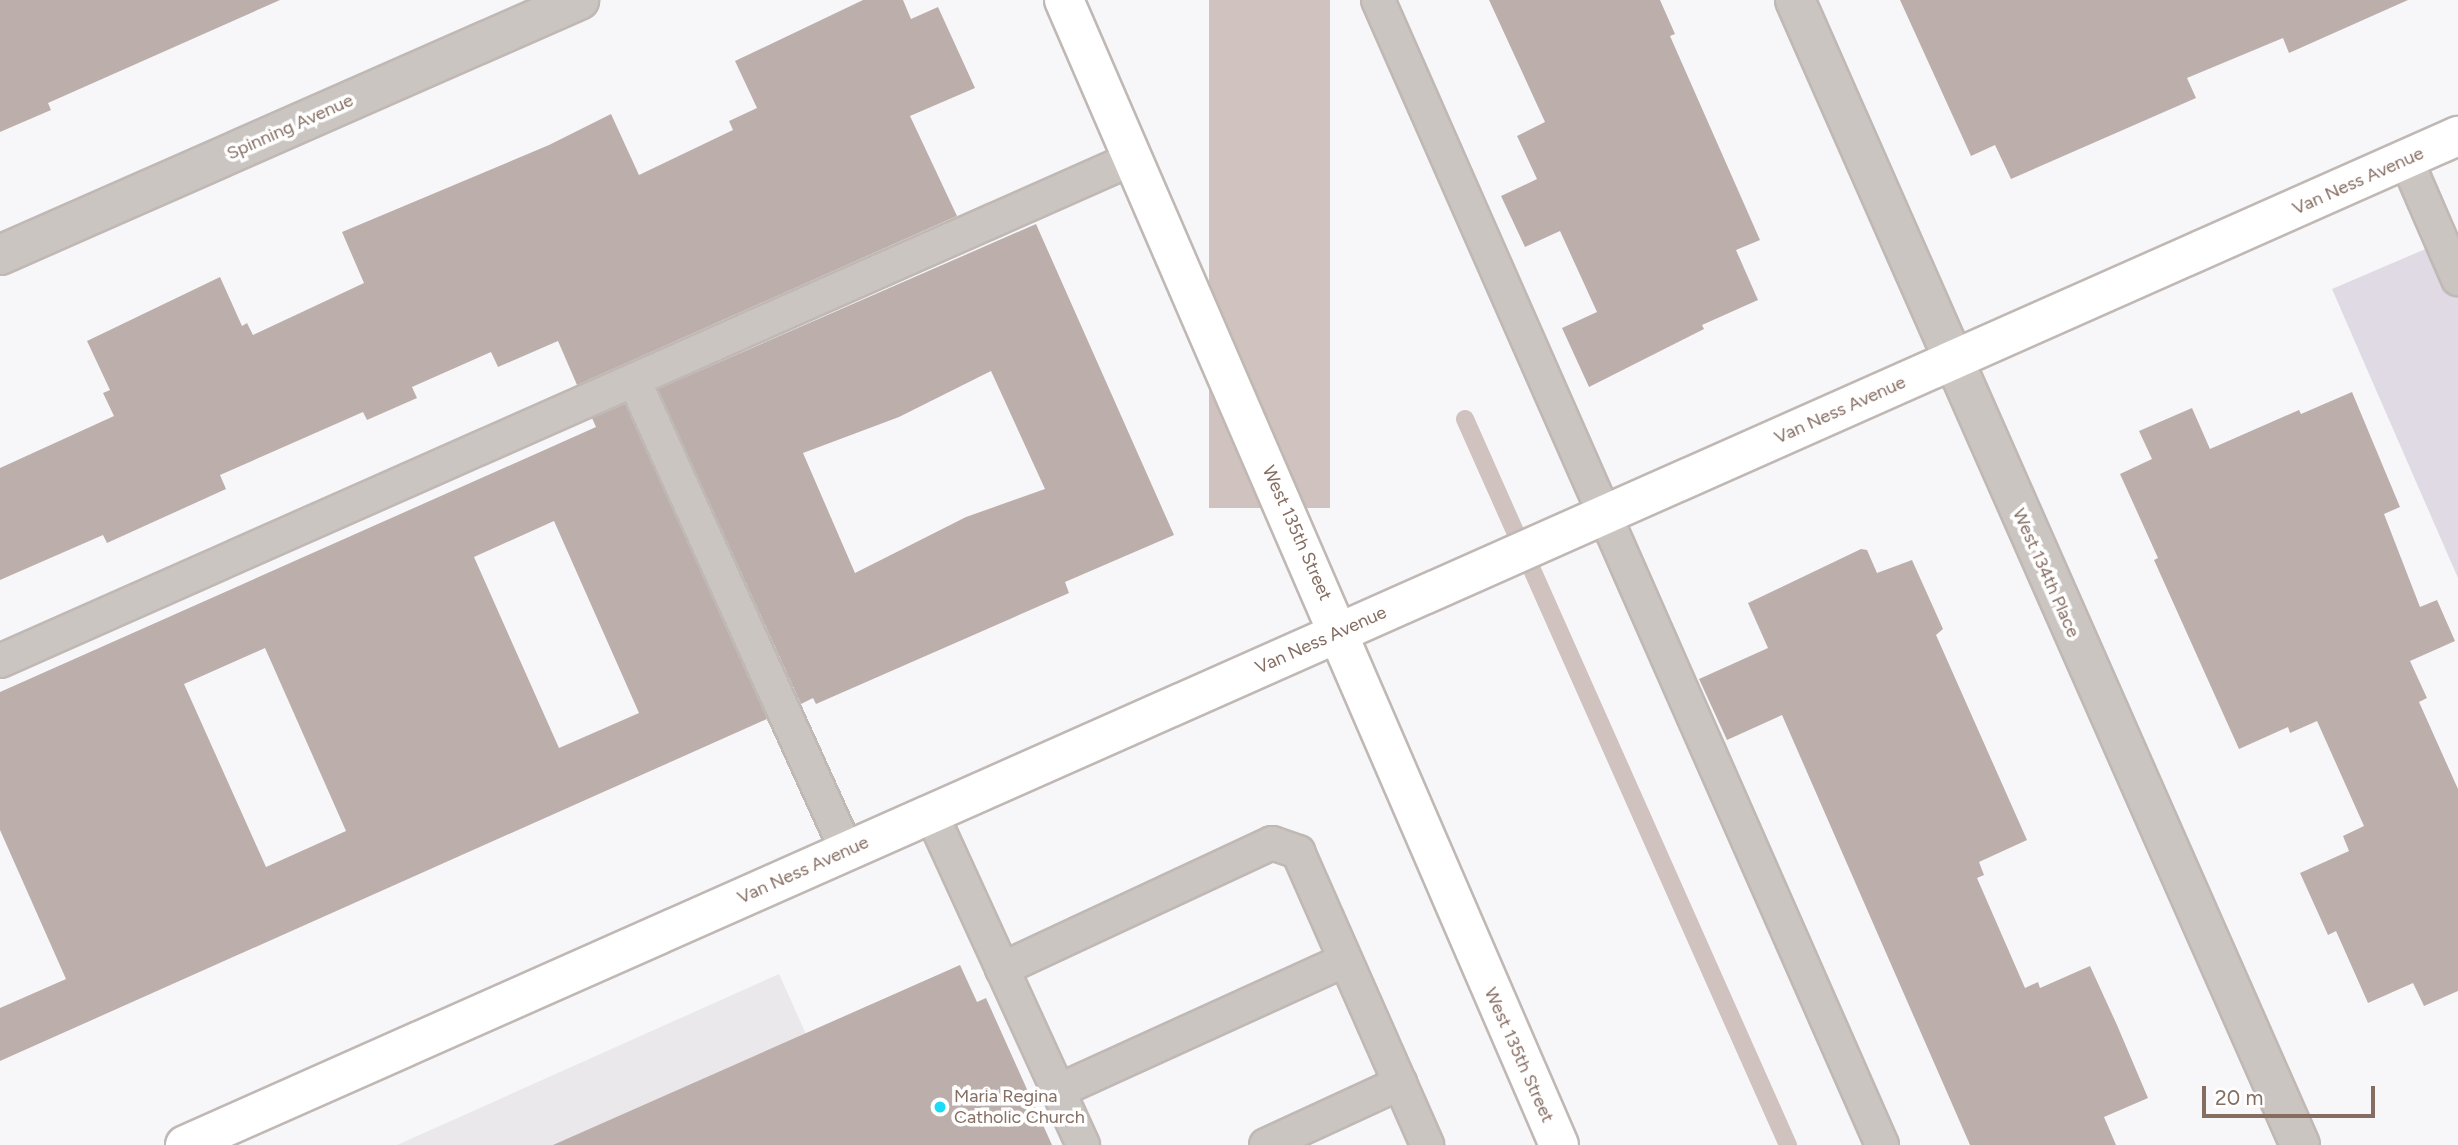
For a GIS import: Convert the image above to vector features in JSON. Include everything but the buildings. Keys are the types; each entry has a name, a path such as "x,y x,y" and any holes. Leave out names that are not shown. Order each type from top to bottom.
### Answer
{"main road":[{"name":"West 135th Street","path":"1064,0 1340,632 1559,1145"},
{"name":"Van Ness Avenue","path":"185,1145 2458,136"}],"street":[{"name":"Spinning Avenue","path":"0,255 579,0"},
{"name":"West 134th Place","path":"1796,0 1952,361 2300,1145"}],"lane":[{"path":"1378,0 1882,1145"},
{"path":"0,661 1134,158"},
{"path":"2406,159 2458,279"},
{"path":"634,380 847,851"},
{"path":"931,813 1083,1145"},
{"path":"1002,969 1272,843 1298,852 1427,1145"},
{"path":"1058,1091 1345,960"},
{"path":"1266,1145 1400,1083"}],"shaded area":[{"path":"1209,0 1330,0 1330,508 1209,508"},
{"path":"2458,235 2458,578 2332,289"},
{"path":"779,974 856,1145 397,1145"}],"waterway":[{"path":"1465,419 1788,1145"}],"place":[{"name":"Maria Regina Catholic Church","path":"940,1107"}]}
